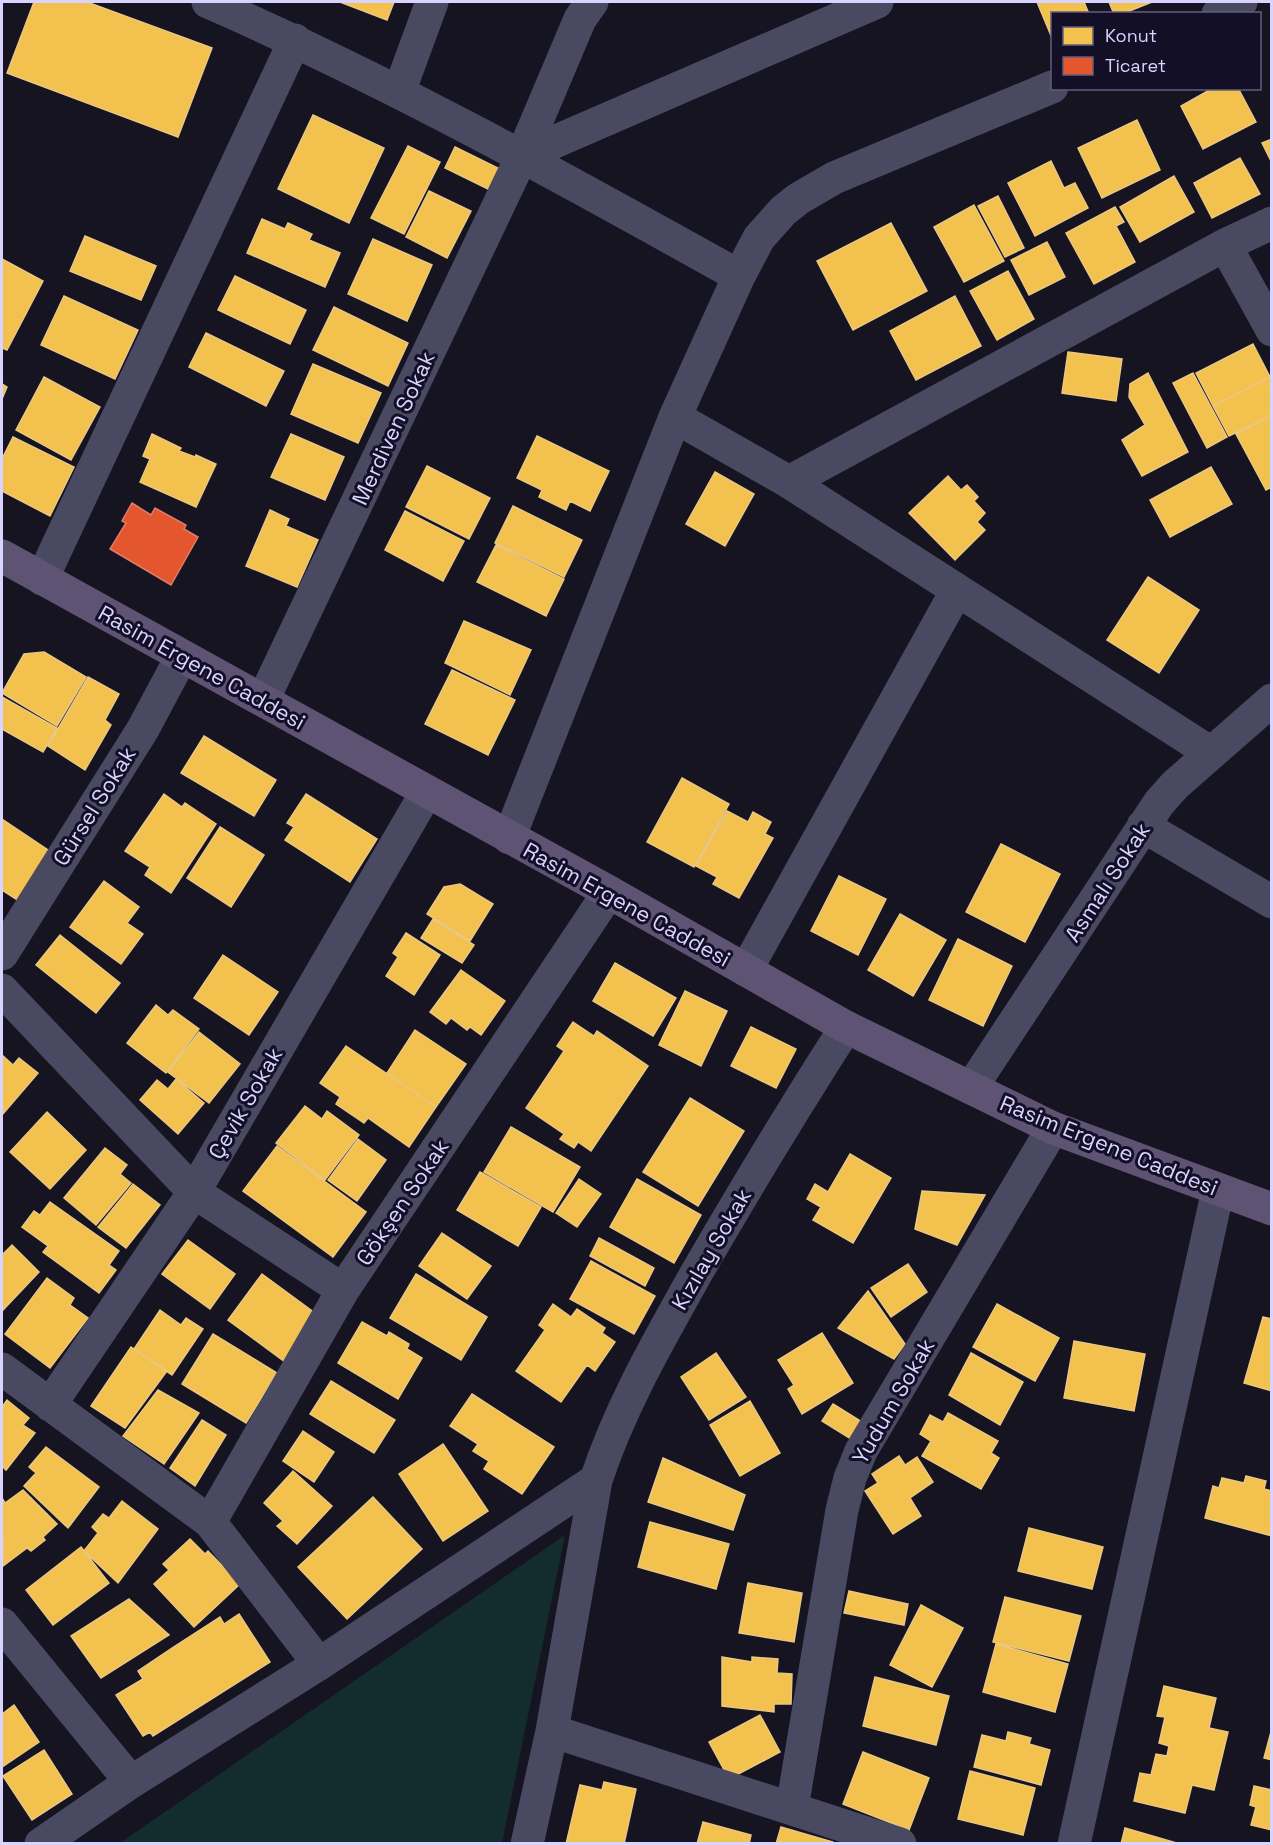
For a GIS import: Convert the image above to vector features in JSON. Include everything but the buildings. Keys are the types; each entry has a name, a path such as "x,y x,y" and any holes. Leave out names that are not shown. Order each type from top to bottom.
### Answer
{"main road":[{"name":"Rasim Ergene Caddesi","path":"4,563 42,579 263,700 426,793 609,892 846,1027 1053,1128 1272,1209"}],"street":[{"path":"208,2 295,40 399,92 522,156 739,276"},
{"path":"399,92 432,2"},
{"path":"522,156 878,2"},
{"path":"1222,12 1241,2"},
{"name":"Merdiven Sokak","path":"263,700 522,156 579,7"},
{"path":"42,579 295,40"},
{"path":"509,838 675,417 739,276 759,238 770,224 798,199 834,178 1051,88"},
{"path":"789,482 1225,245 1272,223"},
{"path":"1225,245 1272,330"},
{"path":"675,417 789,482 1211,753"},
{"path":"747,970 957,590"},
{"name":"Gürsel Sokak","path":"2,954 143,729 182,656"},
{"name":"Asmalı Sokak","path":"971,1088 1164,797 1272,700"},
{"name":"Çevik Sokak","path":"50,1405 194,1192 426,793"},
{"path":"1143,826 1272,902"},
{"name":"Gökşen Sokak","path":"210,1522 344,1290 609,892"},
{"path":"2,990 194,1192 344,1290"},
{"name":"Kızılay Sokak","path":"527,1844 552,1731 596,1480 621,1413 652,1352 782,1127 846,1027"},
{"name":"Yudum Sokak","path":"792,1808 842,1510 850,1478 861,1451 1053,1128"},
{"path":"1074,1844 1218,1190"},
{"path":"2,1369 210,1522 319,1664"},
{"path":"41,1844 131,1782 319,1664 596,1480"},
{"path":"2,1624 131,1782"},
{"path":"552,1731 900,1844"}],"green space":[{"path":"565,1535 502,1843 120,1843"}]}
